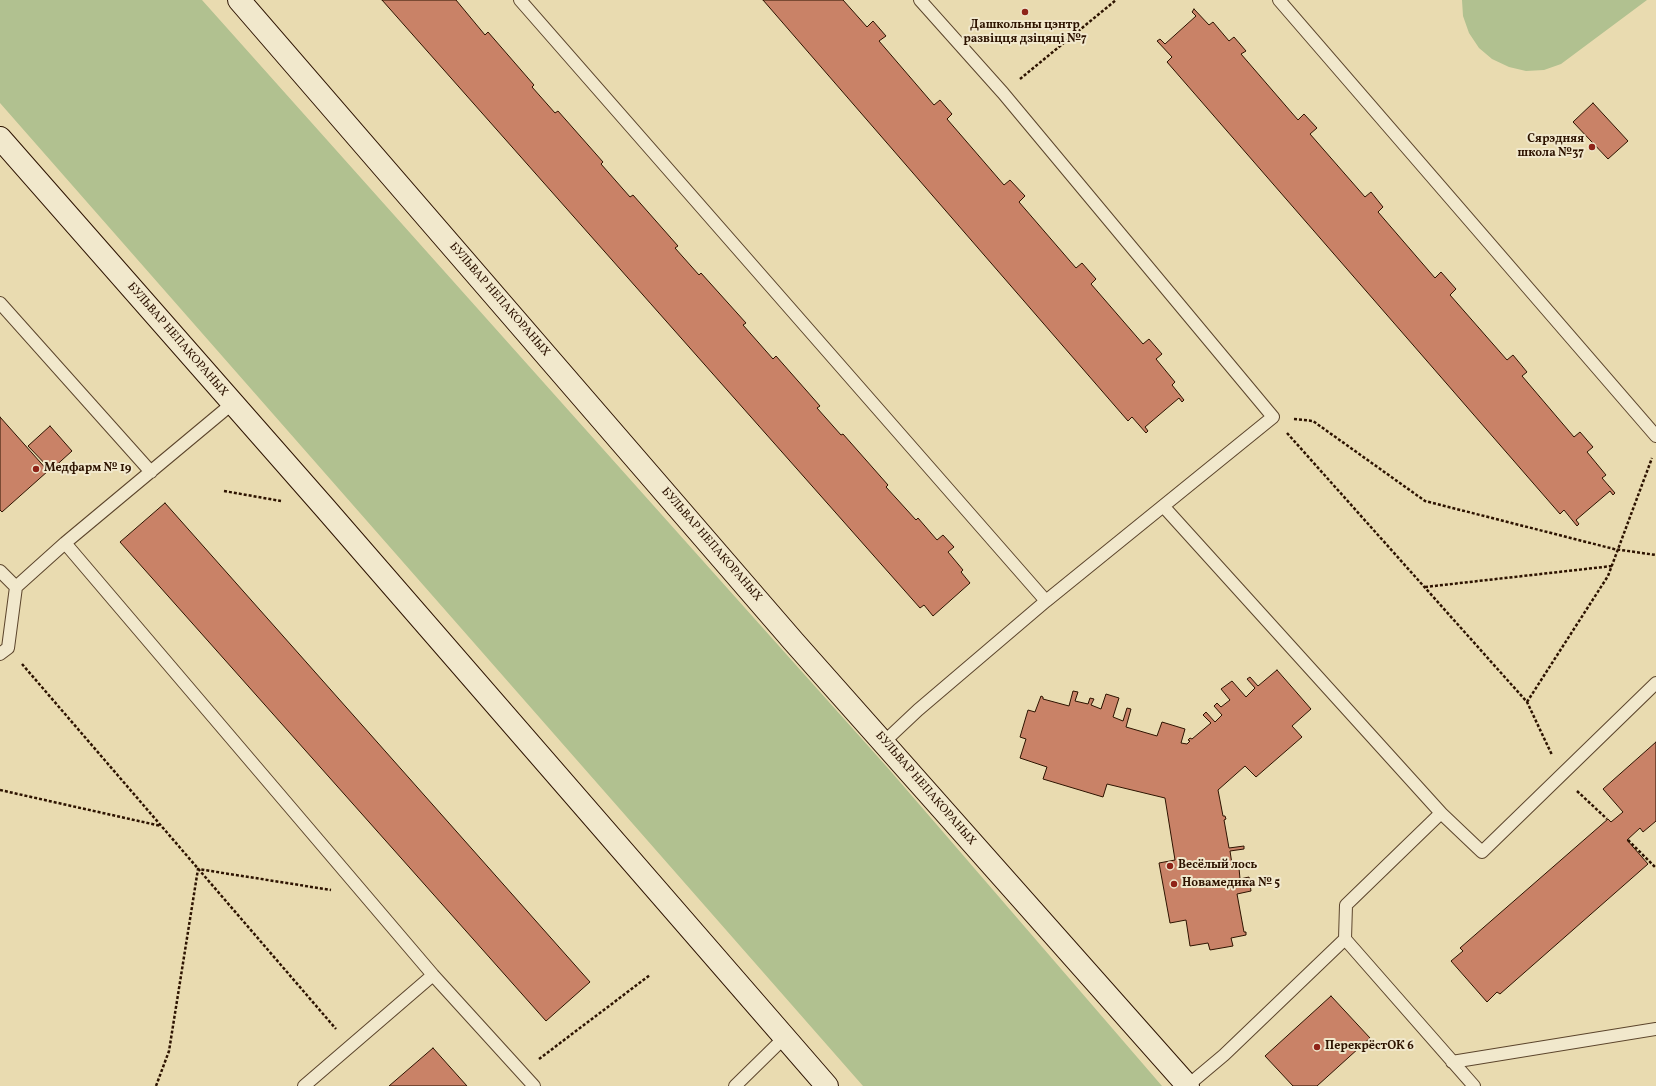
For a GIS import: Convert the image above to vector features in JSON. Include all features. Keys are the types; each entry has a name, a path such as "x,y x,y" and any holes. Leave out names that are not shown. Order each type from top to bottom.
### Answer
{"main road":[{"name":"БУЛЬВАР НЕПАКОРАНЫХ","path":"244,2 794,642 1188,1086"},
{"name":"БУЛЬВАР НЕПАКОРАНЫХ","path":"0,138 325,508 826,1086"}],"lane":[{"path":"520,0 1046,601"},
{"path":"884,742 918,710 1046,601 1273,418 1003,93 920,0"},
{"path":"1279,0 1656,436"},
{"path":"0,303 151,472"},
{"path":"4,651 16,587 65,543 233,403"},
{"path":"1164,507 1442,813 1482,852 1656,683"},
{"path":"65,543 433,975 534,1086"},
{"path":"0,571 16,587"},
{"path":"1442,813 1346,905 1345,940 1474,1086"},
{"path":"1188,1086 1224,1055 1345,940"},
{"path":"304,1086 433,975"},
{"path":"1452,1062 1656,1029"},
{"path":"735,1086 784,1038"}],"path":[{"path":"1003,93 1116,0"},
{"path":"1273,418 1313,421 1425,500 1619,550 1656,555"},
{"path":"1273,418 1527,702 1561,775 1607,819"},
{"path":"1527,702 1608,576 1619,550 1653,455"},
{"path":"224,491 325,508"},
{"path":"1425,587 1612,566"},
{"path":"4,651 161,826 350,1046"},
{"path":"0,790 161,826"},
{"path":"1628,840 1656,868"},
{"path":"198,869 366,896"},
{"path":"156,1086 169,1051 198,869"},
{"path":"521,1072 650,975"}],"green space":[{"path":"0,0 202,0 887,767 1162,1086 863,1086 0,103"},
{"path":"1462,0 1647,0 1561,64 1544,70 1526,71 1509,67 1492,59 1479,48 1469,33 1463,16"}],"building":[{"path":"382,0 456,0 485,35 488,32 534,85 532,87 555,113 558,111 603,162 601,164 630,197 633,195 678,246 675,248 699,275 701,273 746,323 743,325 773,359 776,356 820,406 817,408 841,435 843,434 888,485 886,487 916,520 918,518 937,540 943,535 954,547 948,552 963,570 961,572 970,583 933,616 924,605 920,608"},
{"path":"763,0 843,0 867,27 873,21 886,36 879,41 934,105 940,100 952,114 947,119 1004,185 1010,180 1025,196 1019,202 1076,268 1082,263 1096,279 1091,284 1143,344 1149,339 1162,354 1156,359 1175,382 1172,385 1184,400 1182,402 1179,398 1145,427 1148,431 1146,433 1132,417 1128,421"},
{"path":"1194,9 1209,25 1213,22 1229,41 1234,37 1246,51 1241,54 1298,120 1304,114 1317,128 1310,134 1365,197 1371,192 1383,207 1378,212 1435,278 1441,272 1456,289 1450,295 1507,360 1513,355 1527,372 1522,376 1574,437 1580,432 1593,447 1587,452 1606,475 1602,478 1615,493 1613,495 1610,491 1576,520 1579,524 1577,526 1564,510 1560,514 1167,62 1172,57 1157,41 1160,39 1165,44 1196,16 1192,12"},
{"path":"1593,103 1628,141 1608,159 1573,122"},
{"path":"0,417 48,471 2,512 0,510"},
{"path":"50,426 72,451 51,470 28,446"},
{"path":"165,503 590,982 546,1021 120,542"},
{"path":"1277,670 1311,709 1292,726 1302,737 1256,777 1245,766 1218,790 1223,816 1225,816 1226,819 1224,820 1229,848 1244,846 1244,849 1230,851 1232,864 1246,862 1247,866 1239,868 1240,879 1249,877 1251,891 1237,894 1244,932 1246,932 1246,935 1231,938 1233,946 1210,950 1208,943 1190,946 1186,920 1170,923 1159,863 1175,860 1165,798 1107,784 1103,797 1043,779 1047,767 1020,758 1026,739 1020,737 1028,710 1035,712 1041,696 1043,699 1069,706 1073,691 1078,692 1075,701 1088,704 1090,698 1094,699 1091,705 1101,709 1106,694 1119,698 1113,717 1123,721 1127,708 1131,709 1126,727 1157,736 1162,722 1185,729 1181,743 1187,744 1190,741 1188,740 1190,738 1192,739 1211,723 1203,715 1206,712 1215,722 1222,715 1214,706 1217,703 1221,707 1230,700 1221,689 1232,681 1246,697 1255,688 1247,679 1250,677 1258,686"},
{"path":"1656,742 1656,821 1643,832 1640,828 1627,840 1648,864 1500,994 1497,992 1487,1002 1451,961 1463,951 1460,948 1608,819 1611,822 1623,812 1603,789"},
{"name":"ПерекрёстОК 6","path":"1331,996 1370,1038 1317,1086 1293,1086 1265,1056"},
{"path":"433,1048 467,1086 389,1086"}],"place":[{"name":"Дашкольны цэнтр развіцця дзіцяці №7","path":"1025,12"},
{"name":"Сярэдняя школа №37","path":"1592,147"},
{"name":"Медфарм № 19","path":"36,469"},
{"name":"Весёлый лось","path":"1170,866"},
{"name":"Новамедика № 5","path":"1174,884"},
{"name":"ПерекрёстОК 6","path":"1317,1047"}]}
